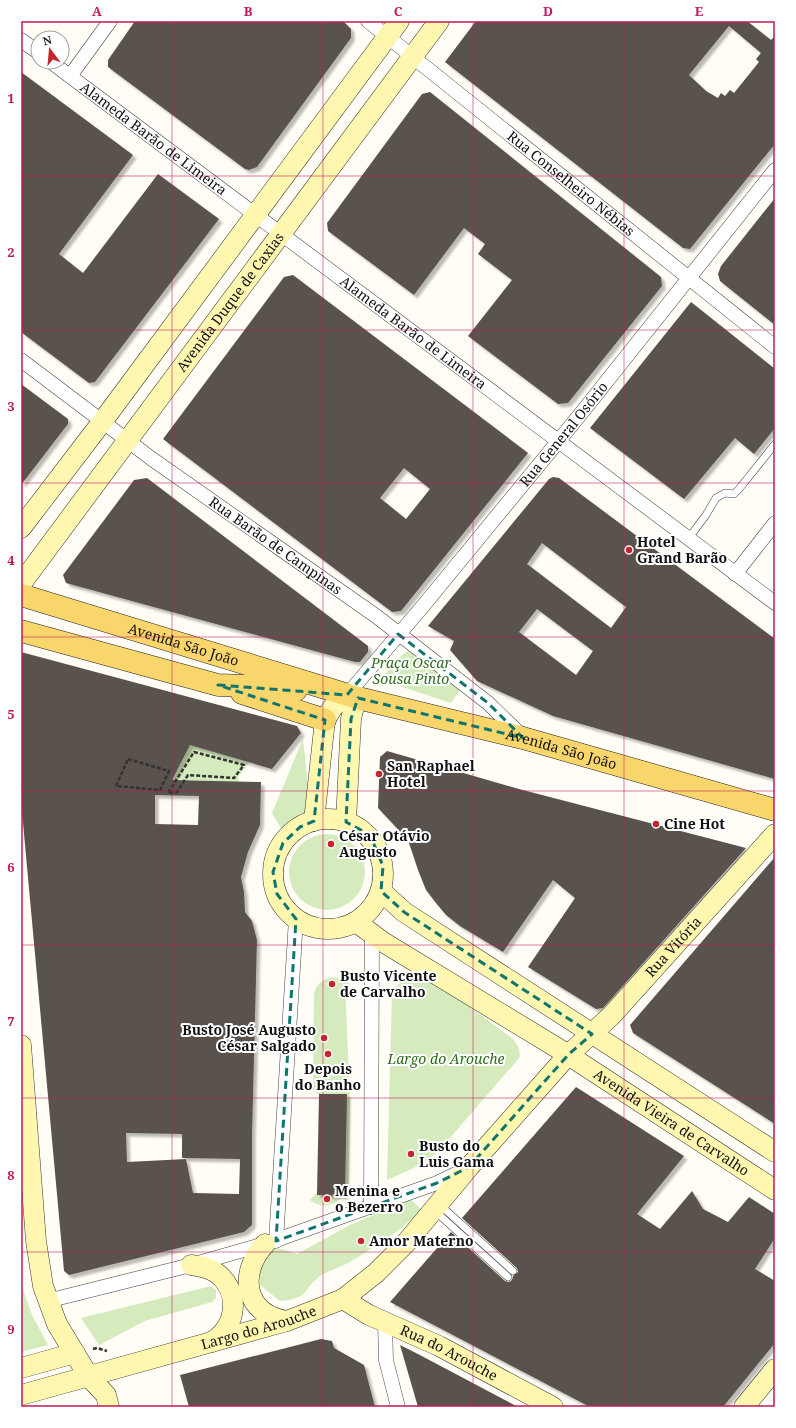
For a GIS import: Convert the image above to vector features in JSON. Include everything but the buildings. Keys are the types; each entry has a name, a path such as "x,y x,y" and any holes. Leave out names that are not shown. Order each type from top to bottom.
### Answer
{"main road":[{"name":"Avenida São João","path":"21,595 353,696 524,738 775,810"},
{"name":"Avenida São João","path":"21,631 218,685 273,687 326,695 353,696"},
{"path":"218,685 325,720"}],"street":[{"path":"70,76 110,21"},
{"name":"Rua Conselheiro Nébias","path":"368,21 412,58 775,346"},
{"path":"21,528 102,422 399,21"},
{"name":"Avenida Duque de Caxias","path":"21,584 412,58 434,25"},
{"path":"21,40 30,46"},
{"name":"Alameda Barão de Limeira","path":"62,70 688,538 734,574 775,603"},
{"name":"Rua General Osório","path":"353,696 398,634 558,441 775,170"},
{"name":"Rua Barão de Campinas","path":"21,360 102,422 376,616 488,704 524,738"},
{"path":"734,574 775,523"},
{"path":"314,821 325,720 333,707 353,696 354,706 351,719 346,822"},
{"path":"330,819 346,822 361,830 378,849 383,866 381,892 371,909 356,922 337,929 322,929 308,926 296,919 285,908 277,894 273,879 274,864 279,850 288,837 300,827 314,821 330,819"},
{"name":"Rua Vitória","path":"568,1055 611,1016 775,834"},
{"path":"381,892 404,912 775,1152"},
{"path":"287,1321 270,1316 260,1308 253,1298 249,1287 248,1275 251,1263 257,1253 270,1242 296,919"},
{"path":"356,922 372,934 568,1055"},
{"path":"371,1207 372,934"},
{"path":"21,1045 24,1171 43,1286 47,1301 57,1324 89,1377 106,1395 109,1407"},
{"name":"Largo do Arouche","path":"21,1395 287,1321 343,1299 376,1273 406,1243 469,1167 568,1055"},
{"name":"Avenida Vieira de Carvalho","path":"568,1055 775,1190"},
{"name":"Largo do Arouche","path":"47,1301 191,1265 270,1242 437,1183 469,1167"},
{"path":"191,1265 205,1268 218,1274 228,1286 233,1300 233,1314 227,1328 217,1339 208,1344"},
{"name":"Rua do Arouche","path":"343,1299 385,1323 439,1346 553,1407"},
{"path":"385,1323 386,1360 398,1407"},
{"path":"21,1368 75,1353"},
{"path":"744,1407 775,1369"}],"lane":[{"path":"688,538 706,515 716,498 725,493 734,494 775,444"},
{"path":"436,1207 513,1270"},
{"path":"436,1207 508,1277"}],"path":[{"path":"194,752 244,765 234,778 188,775 177,792 168,792 194,752"},
{"path":"128,759 169,771 160,790 116,786 128,759"}],"highlighted area":[{"path":"398,634 488,703 523,738 358,698 351,719 346,822 361,830 373,842 383,866 381,891 404,912 592,1034 568,1055 469,1167 437,1183 276,1241 296,919 277,894 273,872 283,843 300,827 314,821 325,720 218,685 347,695"}],"green space":[{"name":"Praça Oscar Sousa Pinto","path":"411,650 462,687 451,703 384,681 383,677 396,661 403,654"},
{"path":"202,701 250,762 238,777 239,782 189,780 180,796 109,794 178,768 186,753"},
{"path":"303,739 311,815 296,823 284,833 272,813"},
{"path":"327,834 342,837 354,845 362,857 365,872 362,887 354,899 342,907 327,910 312,907 300,899 292,887 289,872 292,857 300,845 312,837"},
{"name":"Largo do Arouche","path":"415,974 426,974 513,1039 519,1048 520,1057 437,1153 418,1166 387,1180 392,992 403,979"},
{"name":"Largo do Arouche","path":"332,977 345,979 350,985 345,985 350,1100 349,1184 347,1190 339,1200 328,1205 322,1205 316,1204 310,1200 323,1186 321,1096 313,1090 314,994 316,987 320,982"},
{"path":"410,1199 422,1210 414,1218 370,1250 347,1264 320,1276 301,1296 290,1300 280,1301 260,1285 259,1259 269,1252 281,1249 297,1254 350,1225"},
{"path":"21,1284 32,1315 48,1345 21,1352"},
{"path":"212,1287 216,1290 216,1298 212,1302 145,1321 99,1345 81,1318"}],"place":[{"name":"Hotel Grand Barão","path":"629,550"},
{"name":"San Raphael Hotel","path":"379,774"},
{"name":"Cine Hot","path":"656,824"},
{"name":"César Otávio Augusto","path":"331,844"},
{"name":"Busto Vicente de Carvalho","path":"332,984"},
{"name":"Busto José Augusto César Salgado","path":"324,1038"},
{"name":"Depois do Banho","path":"328,1054"},
{"name":"Busto do Luis Gama","path":"411,1154"},
{"name":"Menina e o Bezerro","path":"327,1199"},
{"name":"Amor Materno","path":"361,1241"}]}
